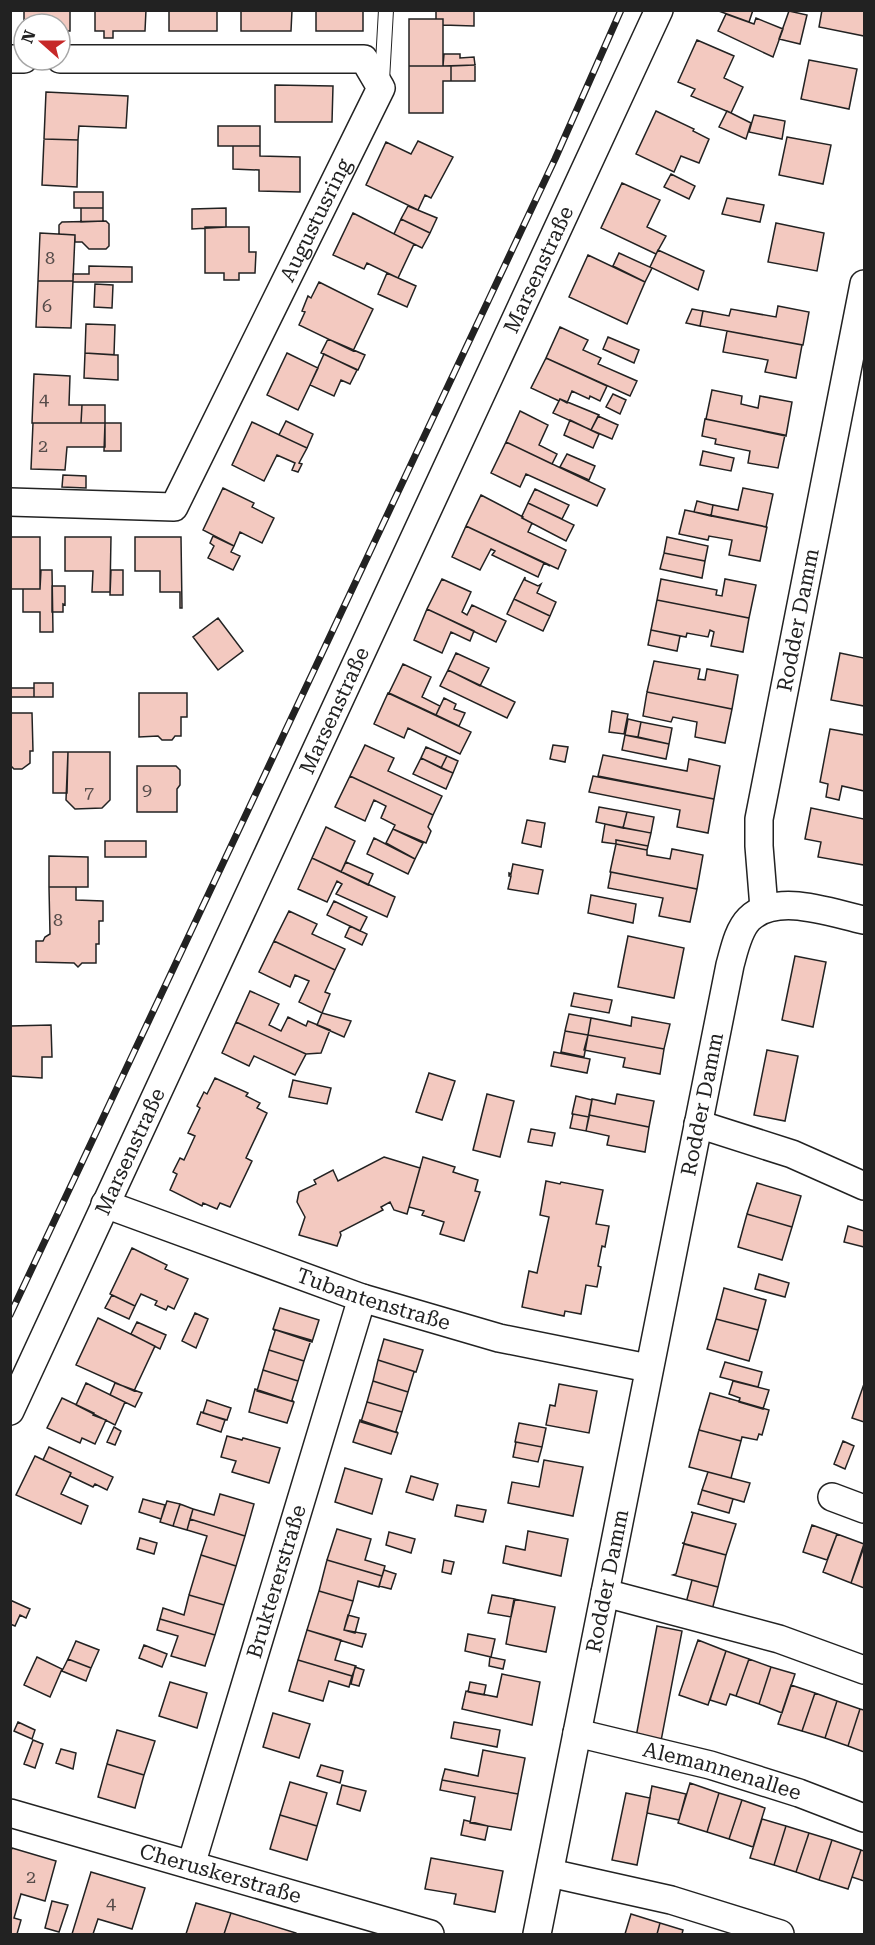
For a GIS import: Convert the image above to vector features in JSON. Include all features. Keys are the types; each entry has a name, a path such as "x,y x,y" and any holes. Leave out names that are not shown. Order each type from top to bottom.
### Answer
{"street":[{"name":"Marsenstraße","path":"10,1411 659,10"},
{"path":"72,59 364,59 381,88"},
{"name":"Augustusring","path":"10,502 174,507 381,88"},
{"name":"Rodder Damm","path":"537,1935 730,965 736,943 748,920 764,908 759,819 864,284"},
{"path":"764,908 778,904 794,905 864,920"},
{"path":"698,1124 792,1154 864,1186"},
{"name":"Tubantenstraße","path":"105,1204 362,1298 499,1338 648,1368"},
{"name":"Bruktererstraße","path":"191,1865 362,1298"},
{"path":"832,1497 864,1509"},
{"path":"605,1593 779,1639 864,1670"},
{"name":"Alemannenallee","path":"577,1733 710,1766 799,1793 864,1818"},
{"name":"Cheruskerstraße","path":"10,1812 430,1935"},
{"path":"550,1873 671,1900 780,1935"}],"lane":[{"path":"381,88 386,10"}],"building":[{"path":"24,10 70,10 70,12 24,12"},
{"path":"95,10 146,10 145,31 113,31 113,38 104,38 104,31 95,31"},
{"path":"169,10 217,10 217,31 169,31"},
{"path":"241,10 292,10 291,31 241,31"},
{"path":"316,10 363,10 363,31 316,31"},
{"path":"436,10 474,10 474,26 443,25 443,19 436,19"},
{"path":"716,10 753,10 749,22"},
{"path":"822,10 864,10 864,36 819,27"},
{"path":"789,11 807,15 800,44 779,39"},
{"path":"726,14 754,24 756,18 783,29 773,57 718,31"},
{"path":"409,19 443,19 443,66 409,66"},
{"path":"697,40 734,56 724,78 743,87 731,113 691,96 695,89 678,82"},
{"path":"444,54 460,54 460,58 474,57 475,65 443,66"},
{"path":"809,60 857,69 849,109 801,99"},
{"path":"475,65 475,81 451,81 451,66"},
{"path":"409,66 451,66 451,81 443,81 443,113 409,113"},
{"path":"275,85 333,86 332,122 275,122"},
{"path":"46,92 128,96 126,128 79,126 78,140 44,139"},
{"path":"656,111 694,129 693,131 709,139 699,163 681,156 674,172 636,154"},
{"path":"727,111 751,123 746,139 719,127"},
{"path":"754,115 785,121 782,139 749,132"},
{"path":"218,126 260,126 260,146 218,146"},
{"path":"787,137 831,145 823,184 779,175"},
{"path":"44,139 78,140 77,187 42,185"},
{"path":"418,141 453,157 431,198 425,195 418,210 366,185 386,142 411,154"},
{"path":"233,146 260,146 260,156 300,157 300,192 259,191 259,170 233,169"},
{"path":"671,174 695,186 689,199 664,187"},
{"path":"622,183 660,200 647,227 666,236 656,254 601,228"},
{"path":"74,192 103,192 103,208 74,208"},
{"path":"727,198 764,205 760,222 722,214"},
{"path":"408,206 437,218 430,233 401,219"},
{"path":"81,208 103,208 103,221 81,222"},
{"path":"226,208 226,227 192,229 192,209"},
{"path":"353,213 414,244 398,278 367,263 364,269 333,255"},
{"path":"401,219 430,233 422,248 394,234"},
{"path":"106,221 109,224 109,246 106,249 89,249 82,242 75,242 75,235 59,234 59,225 62,222"},
{"path":"776,223 824,233 817,271 768,262"},
{"path":"205,227 249,227 249,252 256,252 255,273 239,273 239,280 224,280 224,273 205,273"},
{"path":"40,233 75,235 73,281 38,281"},
{"path":"658,250 704,271 698,290 650,267"},
{"path":"619,253 652,268 645,282 613,266"},
{"path":"588,255 645,282 627,324 569,297"},
{"path":"89,266 132,267 132,282 73,282 73,274 89,274"},
{"path":"387,273 416,286 407,307 378,294"},
{"path":"38,281 73,281 71,328 36,327"},
{"path":"319,282 373,309 353,351 299,325 305,312 302,311 308,296 311,298"},
{"path":"95,284 113,285 112,308 94,307"},
{"path":"778,306 809,312 803,345 700,326 703,311 729,316 731,309 776,317"},
{"path":"692,309 703,311 700,326 686,323"},
{"path":"86,324 115,325 114,355 85,353"},
{"path":"560,327 588,340 583,350 601,358 598,364 637,381 630,396 546,358"},
{"path":"727,331 802,345 796,378 765,372 768,360 723,352"},
{"path":"608,337 639,350 634,363 603,349"},
{"path":"328,339 365,355 358,370 321,353"},
{"path":"85,353 118,355 118,380 84,378"},
{"path":"287,353 318,368 298,410 267,395"},
{"path":"324,354 357,370 350,384 341,380 334,396 310,385"},
{"path":"546,358 607,386 600,401 590,396 589,399 572,391 567,403 531,388"},
{"path":"34,374 70,376 69,405 82,405 81,423 32,423"},
{"path":"712,390 742,396 741,404 758,408 760,396 792,402 786,436 706,419"},
{"path":"613,394 626,400 620,414 606,407"},
{"path":"560,399 599,415 591,430 553,413"},
{"path":"82,405 105,405 105,423 81,423"},
{"path":"520,411 548,425 539,445 557,454 552,464 506,442"},
{"path":"598,416 618,425 612,439 591,430"},
{"path":"705,419 785,435 778,468 748,463 750,451 715,444 716,439 702,436"},
{"path":"570,420 599,434 593,448 564,435"},
{"path":"286,421 313,434 307,448 279,435"},
{"path":"252,422 307,448 299,463 302,464 298,472 292,470 295,463 277,455 264,481 232,465"},
{"path":"33,423 105,423 105,447 67,447 65,470 31,469"},
{"path":"105,423 121,423 121,451 104,451"},
{"path":"506,442 605,489 597,506 526,474 520,487 491,473"},
{"path":"703,451 734,458 731,471 700,465"},
{"path":"567,454 595,466 589,480 560,467"},
{"path":"63,475 86,476 86,488 62,487"},
{"path":"223,488 254,503 252,507 274,518 262,543 240,532 234,546 203,530"},
{"path":"743,488 773,494 766,527 711,516 713,505 738,510"},
{"path":"535,489 569,505 562,519 528,503"},
{"path":"481,495 532,523 528,532 566,550 558,569 466,526"},
{"path":"697,501 713,505 711,516 694,512"},
{"path":"528,503 574,525 566,541 522,518"},
{"path":"685,510 767,527 760,561 729,555 732,540 709,536 708,540 679,534"},
{"path":"466,526 544,563 538,577 492,555 495,551 491,549 480,570 452,557"},
{"path":"213,536 234,546 231,552 240,556 233,570 208,558 214,546 210,543"},
{"path":"10,537 40,537 40,589 10,589"},
{"path":"65,537 111,537 110,592 92,592 93,571 65,571"},
{"path":"135,537 181,537 182,608 180,608 180,592 160,592 160,571 135,571"},
{"path":"667,537 708,546 705,561 664,553"},
{"path":"664,553 705,561 702,578 660,569"},
{"path":"41,570 52,570 53,632 40,632 40,612 23,612 23,589 40,589"},
{"path":"111,570 123,570 123,595 110,595"},
{"path":"525,577 525,580 538,586 541,584 537,593 556,602 550,616 514,599"},
{"path":"442,579 471,592 462,612 467,615 472,605 506,621 496,642 427,609"},
{"path":"661,579 717,590 716,595 722,596 725,579 756,585 749,618 657,600"},
{"path":"52,586 65,586 63,612 52,612"},
{"path":"514,599 550,616 543,631 507,614"},
{"path":"657,600 749,618 743,652 711,646 714,632 710,630 708,637 687,633 686,637 651,630"},
{"path":"427,609 474,631 470,641 451,632 442,653 414,640"},
{"path":"218,618 243,651 218,670 193,637"},
{"path":"651,630 680,636 677,651 648,645"},
{"path":"456,653 489,668 480,686 448,670"},
{"path":"840,653 864,658 864,706 831,700"},
{"path":"654,661 700,669 698,679 705,680 707,669 738,675 732,709 647,692"},
{"path":"403,664 431,677 422,697 440,706 436,715 389,693"},
{"path":"448,670 515,702 507,718 440,686"},
{"path":"34,683 53,683 53,697 34,697"},
{"path":"10,688 34,688 34,697 10,697"},
{"path":"647,692 732,709 725,743 695,737 697,722 673,717 671,722 643,716"},
{"path":"139,693 187,693 187,717 181,717 181,736 175,736 172,740 162,740 158,736 139,737"},
{"path":"388,693 471,732 460,754 408,728 404,738 374,724"},
{"path":"444,698 456,704 454,709 465,713 459,726 436,715"},
{"path":"612,711 628,714 624,734 609,732"},
{"path":"10,713 32,713 33,751 30,751 30,763 22,769 14,769 10,765"},
{"path":"628,719 641,722 638,737 625,735"},
{"path":"641,722 672,728 669,744 638,737"},
{"path":"830,729 864,735 864,791 842,786 839,800 826,797 828,784 820,782"},
{"path":"625,735 669,744 666,759 622,750"},
{"path":"365,745 394,758 388,771 442,796 433,815 350,776"},
{"path":"553,745 568,747 565,762 550,759"},
{"path":"426,747 447,756 441,768 421,758"},
{"path":"53,752 68,752 67,793 53,793"},
{"path":"68,752 110,752 110,800 102,808 75,809 66,800"},
{"path":"603,755 687,771 689,759 720,766 714,799 598,776"},
{"path":"447,756 458,761 453,773 441,768"},
{"path":"421,758 453,773 446,789 413,774"},
{"path":"137,766 176,766 180,770 177,812 137,812"},
{"path":"350,776 433,815 428,827 431,831 426,843 393,829 395,825 381,818 386,806 374,800 365,821 335,807"},
{"path":"593,776 714,799 708,833 677,827 680,810 589,792"},
{"path":"599,807 627,812 623,828 596,822"},
{"path":"811,808 864,819 864,865 818,857 821,842 805,839"},
{"path":"627,812 654,817 651,833 623,828"},
{"path":"527,820 545,823 541,847 522,843"},
{"path":"605,824 651,833 648,846 616,840 616,844 602,842"},
{"path":"326,827 355,841 341,872 312,858"},
{"path":"393,829 423,843 415,859 386,843"},
{"path":"374,838 415,859 408,874 367,854"},
{"path":"616,840 648,846 647,850 616,844"},
{"path":"105,841 146,841 146,857 105,857"},
{"path":"616,844 647,850 647,855 670,859 672,849 703,855 697,889 610,872"},
{"path":"49,856 88,857 88,887 49,887"},
{"path":"312,858 395,897 387,917 336,894 342,884 337,881 327,902 298,889"},
{"path":"346,862 373,874 368,885 341,872"},
{"path":"513,864 543,870 538,894 508,889 511,876 509,873 511,874"},
{"path":"611,872 697,889 690,922 659,916 663,898 608,888"},
{"path":"49,887 76,887 76,900 103,901 103,921 99,921 96,963 82,963 78,967 74,963 36,962 36,941 43,941 50,934"},
{"path":"591,895 636,904 633,923 588,913"},
{"path":"334,901 367,917 360,931 327,915"},
{"path":"289,911 317,924 312,934 345,949 335,970 274,941"},
{"path":"350,926 367,934 362,945 345,937"},
{"path":"628,936 684,948 674,998 618,987"},
{"path":"274,941 335,970 325,992 330,994 322,1013 299,1002 309,981 295,975 290,987 259,972"},
{"path":"795,956 826,962 813,1027 782,1020"},
{"path":"250,991 279,1004 269,1025 281,1031 288,1017 306,1026 308,1021 330,1030 321,1053 306,1054 236,1022"},
{"path":"574,993 612,1000 609,1013 571,1006"},
{"path":"322,1013 351,1021 344,1037 317,1025"},
{"path":"569,1014 591,1018 588,1035 565,1031"},
{"path":"632,1017 670,1024 664,1049 588,1035 591,1018 631,1026"},
{"path":"236,1022 306,1054 295,1075 254,1056 249,1066 222,1053"},
{"path":"51,1025 52,1057 42,1057 42,1078 10,1076 10,1026"},
{"path":"565,1031 588,1035 584,1057 561,1052"},
{"path":"588,1035 664,1049 660,1074 623,1067 625,1058 584,1050"},
{"path":"767,1050 798,1056 785,1121 754,1115"},
{"path":"554,1052 590,1059 587,1073 551,1066"},
{"path":"429,1073 455,1081 442,1120 416,1112"},
{"path":"215,1078 248,1093 246,1096 260,1103 257,1108 267,1113 246,1158 252,1161 230,1207 220,1203 217,1209 203,1203 202,1206 170,1190 177,1174 173,1172 180,1158 184,1160 195,1136 188,1133 200,1108 197,1106 204,1092 207,1094"},
{"path":"293,1080 331,1088 327,1104 289,1097"},
{"path":"487,1094 514,1101 500,1157 473,1150"},
{"path":"617,1094 654,1101 649,1127 589,1115 592,1099 615,1104"},
{"path":"576,1096 592,1100 589,1117 572,1114"},
{"path":"573,1114 589,1117 586,1131 570,1128"},
{"path":"589,1115 649,1127 645,1152 607,1145 609,1136 586,1131"},
{"path":"531,1129 555,1133 552,1146 528,1142"},
{"path":"384,1157 420,1168 407,1214 394,1210 390,1202 381,1207 383,1210 340,1232 337,1246 299,1235 305,1217 297,1202 299,1192 316,1184 314,1180 333,1170 338,1181"},
{"path":"423,1157 455,1167 453,1172 478,1180 475,1191 480,1192 464,1241 440,1234 444,1222 422,1215 424,1211 409,1207"},
{"path":"546,1181 603,1190 596,1224 609,1226 598,1266 601,1267 597,1287 586,1285 581,1314 565,1311 564,1316 522,1307 529,1271 537,1273 549,1217 540,1215"},
{"path":"757,1183 801,1196 792,1227 747,1214"},
{"path":"747,1214 792,1227 782,1260 738,1247"},
{"path":"848,1226 864,1231 864,1247 844,1242"},
{"path":"132,1248 167,1265 165,1269 188,1279 174,1309 168,1306 166,1310 155,1305 157,1301 141,1294 135,1306 110,1294"},
{"path":"759,1274 789,1283 785,1297 755,1289"},
{"path":"724,1288 766,1300 758,1330 716,1319"},
{"path":"112,1295 135,1306 129,1319 105,1308"},
{"path":"280,1308 319,1320 312,1342 273,1329"},
{"path":"195,1313 208,1319 196,1348 182,1341"},
{"path":"98,1318 155,1346 134,1391 76,1365"},
{"path":"716,1319 758,1330 749,1361 707,1349"},
{"path":"137,1322 166,1335 160,1349 131,1334"},
{"path":"273,1329 311,1340 304,1361 269,1350 275,1331"},
{"path":"384,1339 423,1350 416,1372 378,1360"},
{"path":"269,1350 304,1361 298,1381 263,1370"},
{"path":"378,1360 416,1372 414,1372 408,1392 373,1381"},
{"path":"725,1362 762,1372 758,1387 720,1377"},
{"path":"263,1370 298,1381 292,1400 294,1402 257,1391"},
{"path":"373,1381 408,1392 402,1412 367,1402"},
{"path":"733,1381 769,1390 763,1409 739,1402 740,1398 729,1394"},
{"path":"86,1383 125,1402 115,1425 76,1405"},
{"path":"115,1383 142,1393 135,1407 110,1395"},
{"path":"559,1384 597,1391 589,1433 546,1425 550,1405 555,1406"},
{"path":"864,1384 864,1422 852,1418"},
{"path":"255,1389 294,1402 287,1423 249,1412"},
{"path":"710,1393 769,1410 762,1435 759,1434 757,1440 742,1437 741,1441 699,1430"},
{"path":"62,1398 106,1420 95,1444 82,1438 80,1443 47,1428"},
{"path":"207,1400 231,1408 227,1420 203,1413"},
{"path":"367,1402 402,1412 396,1431 398,1433 361,1422"},
{"path":"201,1412 225,1420 221,1432 197,1424"},
{"path":"360,1420 398,1433 391,1454 353,1442"},
{"path":"519,1423 546,1428 542,1447 515,1442"},
{"path":"114,1427 121,1431 115,1445 107,1442"},
{"path":"699,1430 741,1441 731,1478 689,1467"},
{"path":"227,1436 280,1448 269,1483 232,1472 236,1461 221,1457"},
{"path":"843,1441 854,1446 845,1469 834,1464"},
{"path":"516,1442 542,1447 538,1462 513,1457"},
{"path":"49,1447 113,1477 107,1490 95,1484 93,1487 70,1476 71,1473 43,1460"},
{"path":"35,1456 71,1473 61,1494 88,1506 81,1524 16,1495"},
{"path":"544,1460 583,1467 573,1516 508,1503 512,1482 539,1487"},
{"path":"345,1468 382,1479 372,1514 335,1502"},
{"path":"708,1472 750,1483 744,1502 702,1490"},
{"path":"411,1476 438,1484 433,1500 406,1492"},
{"path":"702,1490 733,1499 729,1513 698,1504"},
{"path":"220,1494 254,1504 245,1536 190,1519 193,1509 214,1515"},
{"path":"143,1499 165,1505 161,1519 139,1512"},
{"path":"167,1501 180,1504 173,1526 160,1522"},
{"path":"180,1504 193,1509 187,1530 173,1526"},
{"path":"457,1505 486,1510 483,1522 455,1516"},
{"path":"691,1512 736,1524 726,1555 682,1543 684,1543 693,1513"},
{"path":"190,1519 245,1536 236,1566 201,1555 207,1536 187,1530"},
{"path":"812,1525 837,1534 827,1560 803,1552"},
{"path":"337,1529 371,1539 365,1560 385,1566 382,1576 327,1560"},
{"path":"528,1531 568,1539 561,1576 503,1563 506,1546 525,1550"},
{"path":"389,1532 415,1539 411,1553 386,1545"},
{"path":"837,1534 864,1544 851,1583 823,1572"},
{"path":"140,1538 157,1543 154,1554 137,1549"},
{"path":"684,1544 726,1555 718,1587 673,1575 676,1574"},
{"path":"864,1547 864,1588 851,1583"},
{"path":"201,1555 236,1566 224,1605 189,1595"},
{"path":"327,1560 382,1576 379,1587 358,1581 353,1601 319,1591"},
{"path":"444,1560 454,1562 451,1574 442,1572"},
{"path":"384,1570 396,1574 391,1589 379,1586"},
{"path":"692,1580 718,1587 712,1610 686,1603"},
{"path":"319,1591 353,1601 344,1630 366,1634 362,1647 307,1630"},
{"path":"189,1595 224,1605 215,1635 160,1619 163,1608 184,1615"},
{"path":"492,1595 515,1599 511,1617 488,1613"},
{"path":"514,1599 555,1607 546,1652 506,1644"},
{"path":"10,1600 30,1609 26,1618 20,1615 15,1626 10,1624"},
{"path":"348,1615 359,1618 355,1633 344,1630"},
{"path":"160,1619 215,1635 205,1666 171,1656 178,1636 157,1630"},
{"path":"657,1626 682,1631 661,1741 636,1737"},
{"path":"307,1630 341,1640 335,1660 356,1666 352,1676 298,1660"},
{"path":"468,1634 495,1639 491,1657 465,1651"},
{"path":"698,1640 726,1651 708,1705 679,1695"},
{"path":"76,1641 99,1650 91,1668 68,1659"},
{"path":"144,1645 167,1654 162,1667 139,1658"},
{"path":"726,1651 749,1659 736,1696 730,1694 726,1705 710,1700"},
{"path":"37,1657 62,1669 50,1697 24,1685"},
{"path":"490,1657 505,1660 503,1669 489,1666"},
{"path":"68,1659 91,1668 86,1681 62,1671"},
{"path":"749,1659 771,1667 759,1704 736,1696"},
{"path":"298,1660 352,1676 349,1687 329,1681 323,1701 289,1691"},
{"path":"355,1667 364,1670 359,1686 351,1684"},
{"path":"771,1667 795,1674 782,1713 759,1704"},
{"path":"502,1674 540,1682 532,1725 462,1709 466,1691 497,1697"},
{"path":"170,1682 207,1693 197,1728 159,1716"},
{"path":"470,1682 486,1685 484,1695 468,1692"},
{"path":"791,1685 815,1693 802,1731 778,1724"},
{"path":"815,1693 837,1701 825,1738 802,1731"},
{"path":"837,1701 860,1709 848,1746 825,1738"},
{"path":"860,1709 864,1710 864,1752 848,1746"},
{"path":"273,1713 310,1724 299,1758 263,1747"},
{"path":"18,1722 35,1730 32,1739 14,1731"},
{"path":"454,1722 500,1730 497,1747 451,1738"},
{"path":"117,1730 155,1741 144,1775 107,1764"},
{"path":"33,1740 43,1744 35,1768 24,1764"},
{"path":"61,1749 76,1753 73,1769 56,1763"},
{"path":"483,1750 525,1758 518,1794 442,1780 445,1769 478,1776"},
{"path":"107,1764 144,1775 135,1808 98,1797"},
{"path":"321,1765 343,1771 340,1783 317,1776"},
{"path":"442,1780 518,1794 511,1830 470,1823 475,1797 440,1790"},
{"path":"290,1782 327,1793 317,1826 280,1815"},
{"path":"690,1783 719,1793 707,1832 678,1823"},
{"path":"342,1785 366,1791 360,1811 337,1804"},
{"path":"652,1786 686,1794 679,1820 647,1813"},
{"path":"626,1793 650,1798 637,1865 612,1860"},
{"path":"719,1793 742,1800 729,1839 707,1832"},
{"path":"742,1800 765,1808 753,1847 729,1839"},
{"path":"280,1815 317,1826 307,1860 270,1849"},
{"path":"762,1819 786,1826 774,1865 750,1858"},
{"path":"464,1820 488,1826 485,1840 461,1835"},
{"path":"786,1826 809,1833 796,1872 774,1865"},
{"path":"809,1833 832,1840 819,1880 796,1872"},
{"path":"832,1840 861,1850 848,1889 819,1880"},
{"path":"12,1848 56,1861 45,1901 21,1894 14,1918 21,1920 17,1934 10,1934 10,1854"},
{"path":"861,1850 864,1851 864,1881 852,1877"},
{"path":"431,1858 503,1871 495,1912 454,1904 456,1894 425,1889"},
{"path":"91,1872 145,1888 132,1929 98,1919 93,1934 72,1934"},
{"path":"52,1901 68,1905 59,1932 45,1928"},
{"path":"196,1903 231,1913 224,1934 186,1934"},
{"path":"231,1913 296,1933 296,1934 224,1934"},
{"path":"631,1914 660,1923 657,1934 625,1934"},
{"path":"660,1923 683,1930 682,1934 657,1934"}],"railway":[{"path":"10,1315 555,159 621,10"}]}
